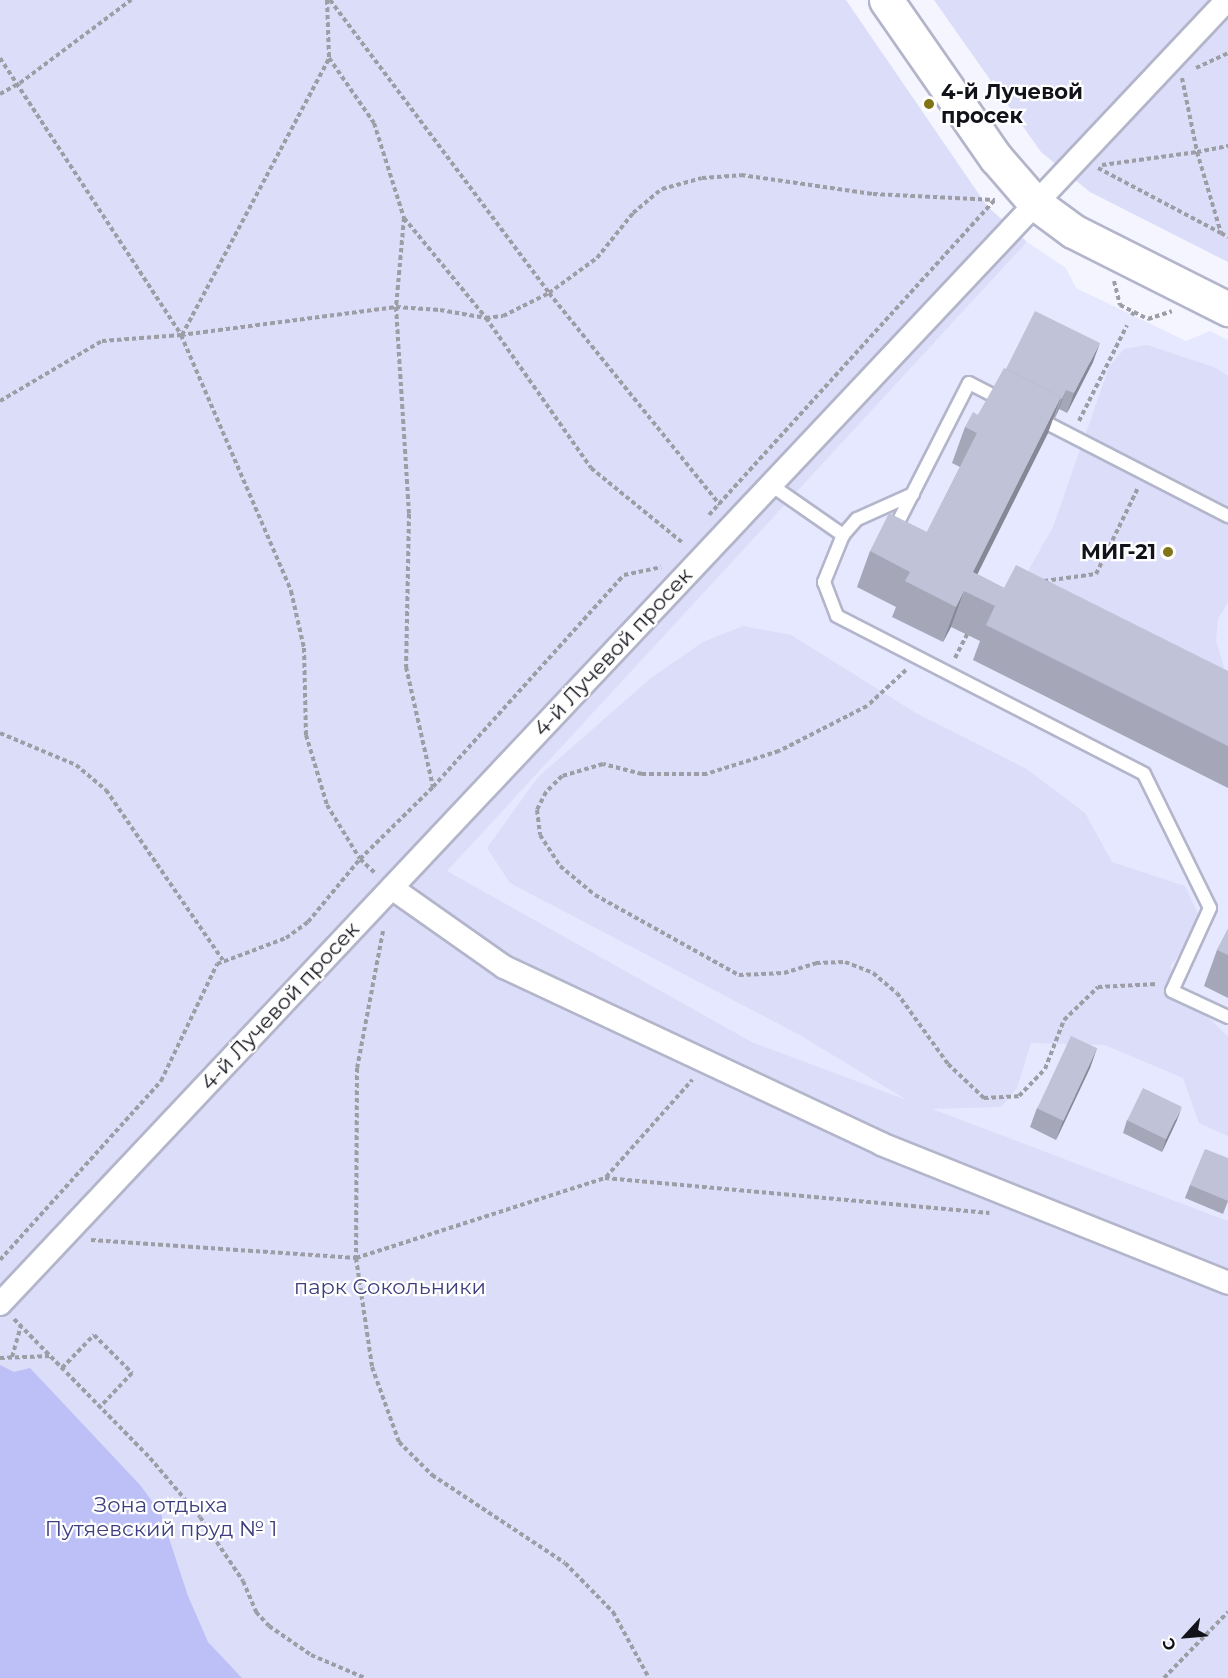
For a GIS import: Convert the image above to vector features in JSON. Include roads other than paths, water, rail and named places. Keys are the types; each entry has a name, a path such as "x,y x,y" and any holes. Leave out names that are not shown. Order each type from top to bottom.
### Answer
{"street":[{"path":"886,0 996,158 1035,203 1073,231 1228,309"},
{"name":"4-й Лучевой просек","path":"4,1309 62,1238 1227,0"},
{"path":"392,888 504,967 707,1063 881,1144 1228,1283"}],"lane":[{"path":"890,538 969,383 1228,516"},
{"path":"771,484 843,535"},
{"path":"913,494 857,519 843,535 824,582 837,616 1144,774 1210,908 1172,991 1228,1017"}],"water":[{"path":"0,1365 14,1372 30,1368 141,1486 161,1514 188,1596 208,1642 242,1678 0,1678"}],"place":[{"name":"4-й Лучевой просек","path":"929,104"},
{"name":"МИГ-21","path":"1168,552"}],"park label":[{"name":"парк Сокольники","path":"390,1287"},
{"name":"Зона отдыха Путяевский пруд № 1","path":"161,1517"}]}
